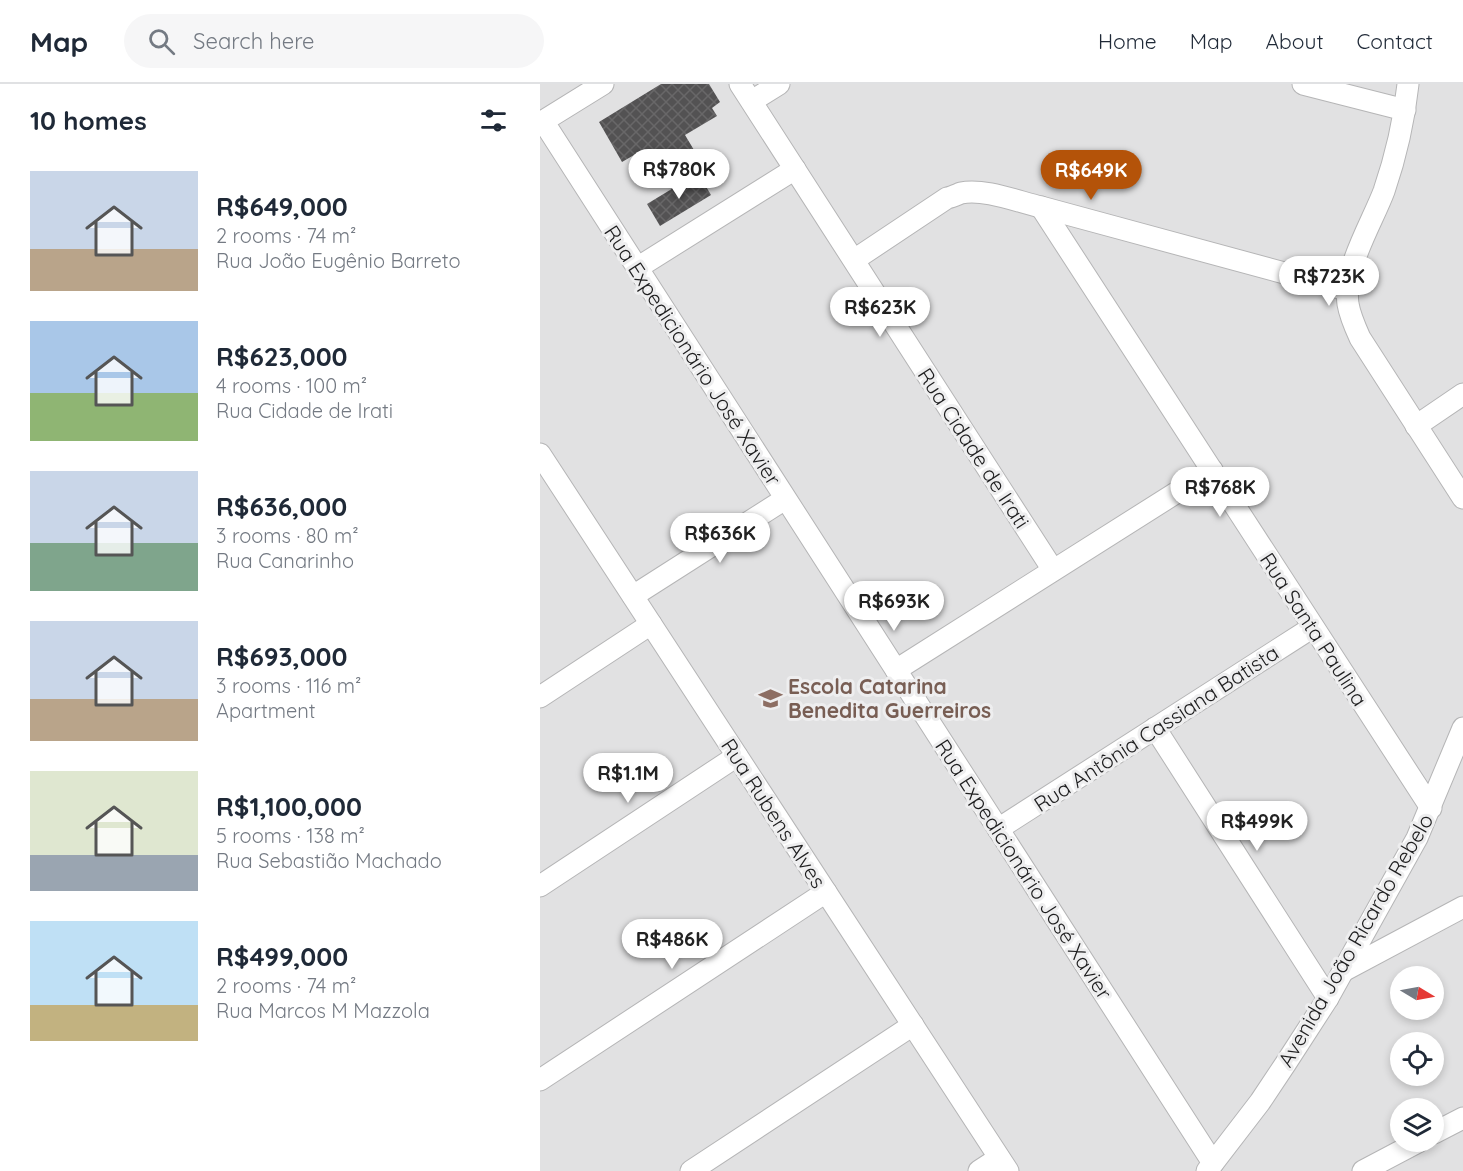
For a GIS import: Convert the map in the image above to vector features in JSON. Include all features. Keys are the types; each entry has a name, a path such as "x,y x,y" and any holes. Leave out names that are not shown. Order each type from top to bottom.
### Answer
{"street":[{"path":"541,122 603,84"},
{"path":"746,93 779,84"},
{"path":"1303,84 1405,110"},
{"path":"1408,84 1405,110 1391,168 1350,276 1347,290 1348,303 1360,338 1463,498"},
{"name":"Rua Cidade de Irati","path":"746,93 1053,570"},
{"name":"Rua Expedicionário José Xavier","path":"541,122 998,829 1210,1167"},
{"path":"637,268 795,169"},
{"path":"854,260 947,198 963,193 978,193 1041,207 1347,290"},
{"name":"Rua Santa Paulina","path":"1041,207 1431,808"},
{"path":"1416,426 1463,394"},
{"name":"Rua Rubens Alves","path":"540,454 1004,1164"},
{"path":"896,670 1212,470"},
{"path":"633,596 785,499"},
{"path":"540,697 651,624"},
{"name":"Rua Antônia Cassiana Batista","path":"998,829 1313,627"},
{"name":"Avenida João Ricardo Rebelo","path":"1210,1167 1260,1102 1328,998 1417,838 1463,728"},
{"path":"1155,729 1328,998"},
{"path":"540,885 737,756"},
{"path":"540,1080 826,892"},
{"path":"1343,971 1463,907"},
{"path":"691,1171 913,1025"},
{"path":"1444,1128 1463,1118"},
{"path":"1363,1171 1399,1152"},
{"path":"979,1171 1004,1164"}],"building":[{"path":"661,84 709,84 720,102 712,108 717,116 685,135 697,155 671,171 659,151 646,159 641,151 622,162 599,122"},
{"path":"698,173 711,195 660,226 647,204"}],"place":[{"name":"Escola Catarina Benedita Guerreiros","path":"770,698"}]}
